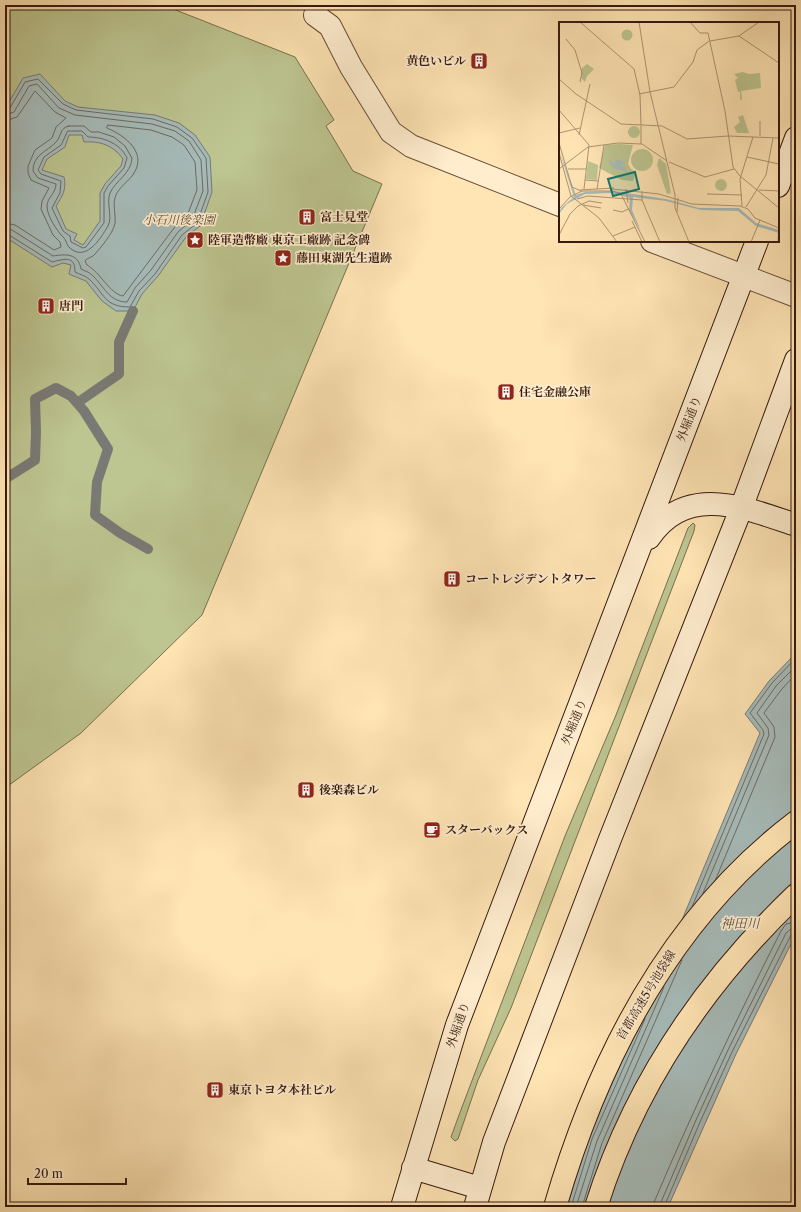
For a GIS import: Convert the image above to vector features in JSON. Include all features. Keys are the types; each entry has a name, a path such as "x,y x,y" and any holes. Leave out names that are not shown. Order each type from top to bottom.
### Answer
{"highway":[{"name":"首都高速5号池袋線","path":"555,1207 567,1167 599,1081 619,1040 656,975 700,914 754,857 796,822"},
{"path":"596,1207 620,1140 659,1064 712,987 763,926 796,895"}],"main road":[{"path":"315,15 330,26 351,67 391,132 411,146 559,205"},
{"path":"779,183 796,138"},
{"path":"655,242 796,296"},
{"name":"外堀通り","path":"402,1207 457,1025 757,242"},
{"path":"413,1168 477,1198 499,1127 741,507 796,360"},
{"path":"639,552 656,527 684,508 695,504 721,503 741,507 796,525"}],"green space":[{"name":"小石川後楽園","path":"5,5 163,5 295,57 334,120 326,126 353,171 382,184 202,615 81,733 5,788"},
{"path":"693,523 695,525 694,531 511,1008 478,1080 458,1139 455,1141 451,1137 565,836 616,715 688,528"}],"water":[{"path":"40,74 65,101 78,107 155,115 179,123 195,135 210,157 212,192 200,226 186,237 158,276 142,294 133,311 116,311 102,301 86,281 69,274 71,265 63,263 52,267 5,237 5,109 23,78","holes":["69,135 82,135 84,142 95,142 106,145 115,150 123,159 121,166 105,184 100,193 100,221 83,245 74,240 77,234 66,229 56,206 64,189 64,177 42,170 47,159 65,147"]},
{"name":"神田川","path":"796,653 796,934 736,1054 668,1207 567,1207 588,1138 644,1011 760,733 745,714 769,681"}],"waterway":[{"path":"77,403 119,374 119,342 133,311"},
{"path":"5,479 35,460 35,399 56,388 71,396 84,411 108,449 97,482 95,515 120,533 148,549"}],"place":[{"name":"黄色いビル","path":"479,61"},
{"name":"富士見堂","path":"307,217"},
{"name":"陸軍造幣廠 東京工廠跡 記念碑","path":"195,240"},
{"name":"藤田東湖先生遺跡","path":"283,258"},
{"name":"唐門","path":"46,306"},
{"name":"住宅金融公庫","path":"506,392"},
{"name":"コートレジデントタワー","path":"452,579"},
{"name":"後楽森ビル","path":"306,790"},
{"name":"スターバックス","path":"432,830"},
{"name":"東京トヨタ本社ビル","path":"215,1090"}]}
